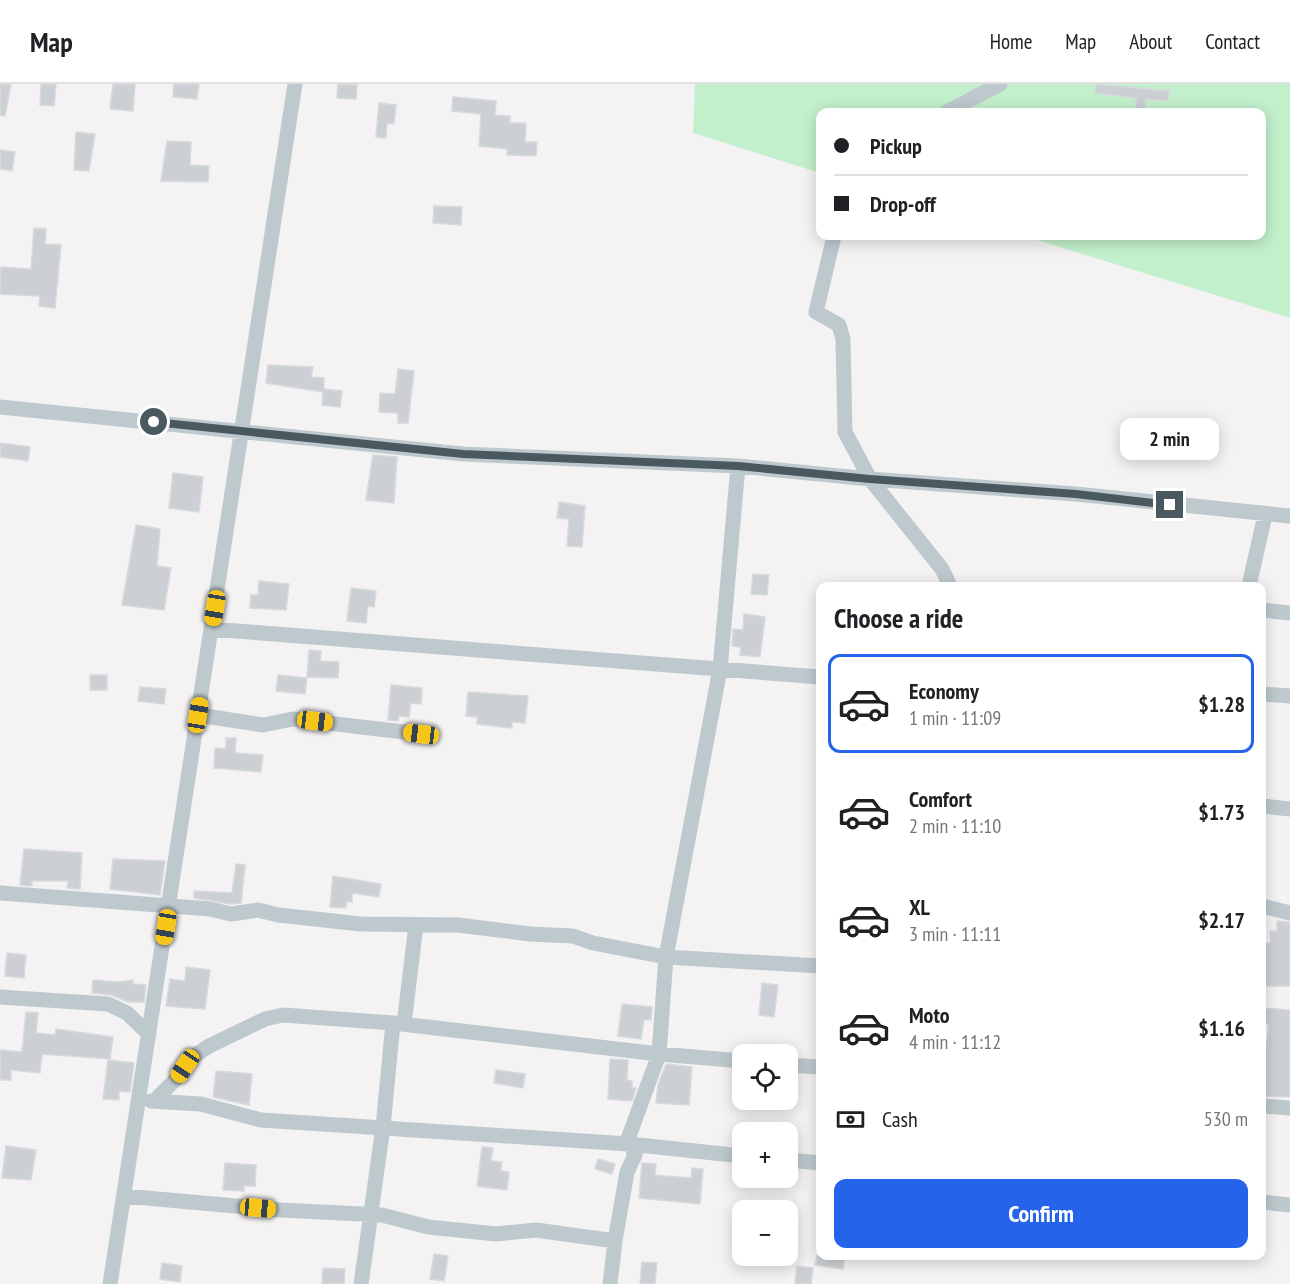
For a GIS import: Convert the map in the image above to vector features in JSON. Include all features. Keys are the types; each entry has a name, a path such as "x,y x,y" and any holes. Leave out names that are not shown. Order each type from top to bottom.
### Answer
{"street":[{"path":"110,1284 295,84"},
{"path":"954,108 1000,84"},
{"path":"833,240 816,312 839,325 843,339 845,432 870,479 942,569 948,582"},
{"path":"0,407 463,454 738,466 870,479 1076,494 1290,516"},
{"path":"610,1284 627,1172 635,1155 628,1139 659,1054 666,957 720,669 738,466"},
{"path":"1250,582 1265,515"},
{"path":"1266,610 1290,613"},
{"path":"212,629 816,677"},
{"path":"1266,694 1290,696"},
{"path":"198,715 263,725 293,719 421,734"},
{"path":"1266,806 1290,809"},
{"path":"0,893 169,905 210,909 231,914 258,910 278,915 361,924 458,925 530,934 573,936 592,943 666,957 816,966"},
{"path":"1266,907 1290,913"},
{"path":"361,1284 398,1024 416,925"},
{"path":"0,997 108,1004 127,1013 149,1034"},
{"path":"154,1101 177,1078 194,1056 209,1046 265,1019 283,1015 307,1015 398,1024 732,1060"},
{"path":"798,1066 816,1067"},
{"path":"139,1101 201,1104 261,1120 629,1144 732,1155"},
{"path":"1266,1106 1290,1108"},
{"path":"798,1161 816,1163"},
{"path":"124,1196 393,1217 428,1227 496,1234 536,1230 615,1240"},
{"path":"1266,1202 1290,1205"}],"green space":[{"path":"695,84 1290,84 1290,318 1037,240 1266,240 1266,108 816,108 816,172 693,133"}],"building":[{"path":"0,84 11,84 5,116 0,115"},
{"path":"41,84 56,84 54,106 40,105"},
{"path":"113,84 135,84 133,111 110,109"},
{"path":"174,84 199,84 197,99 173,97"},
{"path":"338,84 357,85 356,99 337,98"},
{"path":"1096,84 1170,91 1168,101 1146,99 1146,108 1136,108 1136,98 1095,93"},
{"path":"453,97 496,101 495,115 510,116 510,123 526,123 525,142 537,142 536,156 507,155 508,149 479,146 481,114 452,111"},
{"path":"379,103 396,105 394,124 387,123 386,138 376,137"},
{"path":"76,132 95,134 89,171 74,170"},
{"path":"167,141 191,142 190,165 209,166 208,182 161,181"},
{"path":"0,150 15,152 12,171 0,169"},
{"path":"434,206 462,207 461,225 433,223"},
{"path":"34,228 46,229 45,244 61,245 55,308 39,306 40,296 0,294 1,267 31,269"},
{"path":"268,365 313,367 311,377 324,378 324,389 342,391 340,407 322,405 323,392 266,383"},
{"path":"398,369 414,371 408,423 398,423 398,413 379,412 380,393 395,394"},
{"path":"0,443 30,447 28,461 0,457"},
{"path":"373,455 397,457 394,503 366,500"},
{"path":"173,473 203,477 199,512 169,508"},
{"path":"559,502 585,506 582,547 567,546 569,519 557,518"},
{"path":"136,525 160,529 157,566 171,568 164,610 122,605"},
{"path":"753,574 769,575 767,595 751,594"},
{"path":"259,581 289,584 286,610 250,608 251,595 258,595"},
{"path":"351,588 376,591 374,607 368,606 366,623 347,621"},
{"path":"744,614 765,617 760,657 740,655 741,647 732,646 733,629 743,630"},
{"path":"309,650 321,651 320,661 339,662 338,678 307,677"},
{"path":"90,675 107,675 107,690 90,690"},
{"path":"278,675 307,678 305,694 276,691"},
{"path":"391,685 422,688 421,704 411,703 409,717 399,716 398,721 388,720"},
{"path":"140,687 166,689 164,704 138,701"},
{"path":"468,692 528,696 525,723 512,722 512,728 477,724 477,717 466,716"},
{"path":"226,738 236,738 235,753 263,755 261,772 214,768 215,748 226,749"},
{"path":"24,849 82,853 80,889 67,888 68,881 32,881 32,886 20,885"},
{"path":"113,859 165,861 160,895 110,889"},
{"path":"236,864 245,865 241,903 231,904 194,898 194,891 232,893"},
{"path":"333,876 381,884 379,897 352,893 352,902 347,901 346,908 330,907"},
{"path":"1277,921 1290,922 1290,986 1266,986 1266,944 1271,942 1270,931 1277,931"},
{"path":"7,953 26,955 24,978 5,976"},
{"path":"186,967 210,970 205,1009 166,1006 170,979 185,981"},
{"path":"93,980 118,982 133,980 133,984 146,985 144,1002 128,1002 112,995 92,993"},
{"path":"762,983 778,985 774,1017 759,1015"},
{"path":"622,1004 652,1007 651,1020 644,1020 641,1039 618,1036"},
{"path":"1266,1008 1290,1010 1290,1097 1266,1096 1266,1046 1269,1024 1266,1024"},
{"path":"26,1012 38,1013 36,1033 55,1035 56,1029 113,1037 110,1059 42,1054 40,1073 11,1070 11,1080 0,1080 0,1050 22,1052"},
{"path":"610,1059 628,1060 627,1080 632,1081 632,1088 636,1088 632,1101 608,1099"},
{"path":"108,1060 134,1063 130,1092 119,1091 119,1100 103,1099"},
{"path":"666,1064 692,1067 689,1105 656,1103 658,1085"},
{"path":"496,1070 525,1074 523,1088 494,1083"},
{"path":"216,1071 252,1074 249,1105 213,1097"},
{"path":"6,1146 36,1150 31,1180 2,1178"},
{"path":"482,1147 493,1148 491,1161 502,1162 501,1171 509,1172 507,1190 477,1186"},
{"path":"598,1159 615,1164 612,1174 595,1169"},
{"path":"225,1163 256,1165 255,1186 244,1186 244,1191 223,1190"},
{"path":"642,1163 656,1164 655,1175 664,1176 691,1178 692,1168 703,1169 700,1204 639,1198"},
{"path":"434,1254 448,1256 444,1281 430,1279"},
{"path":"816,1260 844,1260 843,1269 815,1265"},
{"path":"642,1262 657,1263 655,1284 640,1284"},
{"path":"162,1263 182,1266 180,1282 160,1279"},
{"path":"797,1266 813,1268 811,1284 795,1284"},
{"path":"323,1268 345,1269 344,1284 322,1284"}],"route":[{"path":"154,422 463,454 738,466 870,479 1076,494 1170,505"}]}
